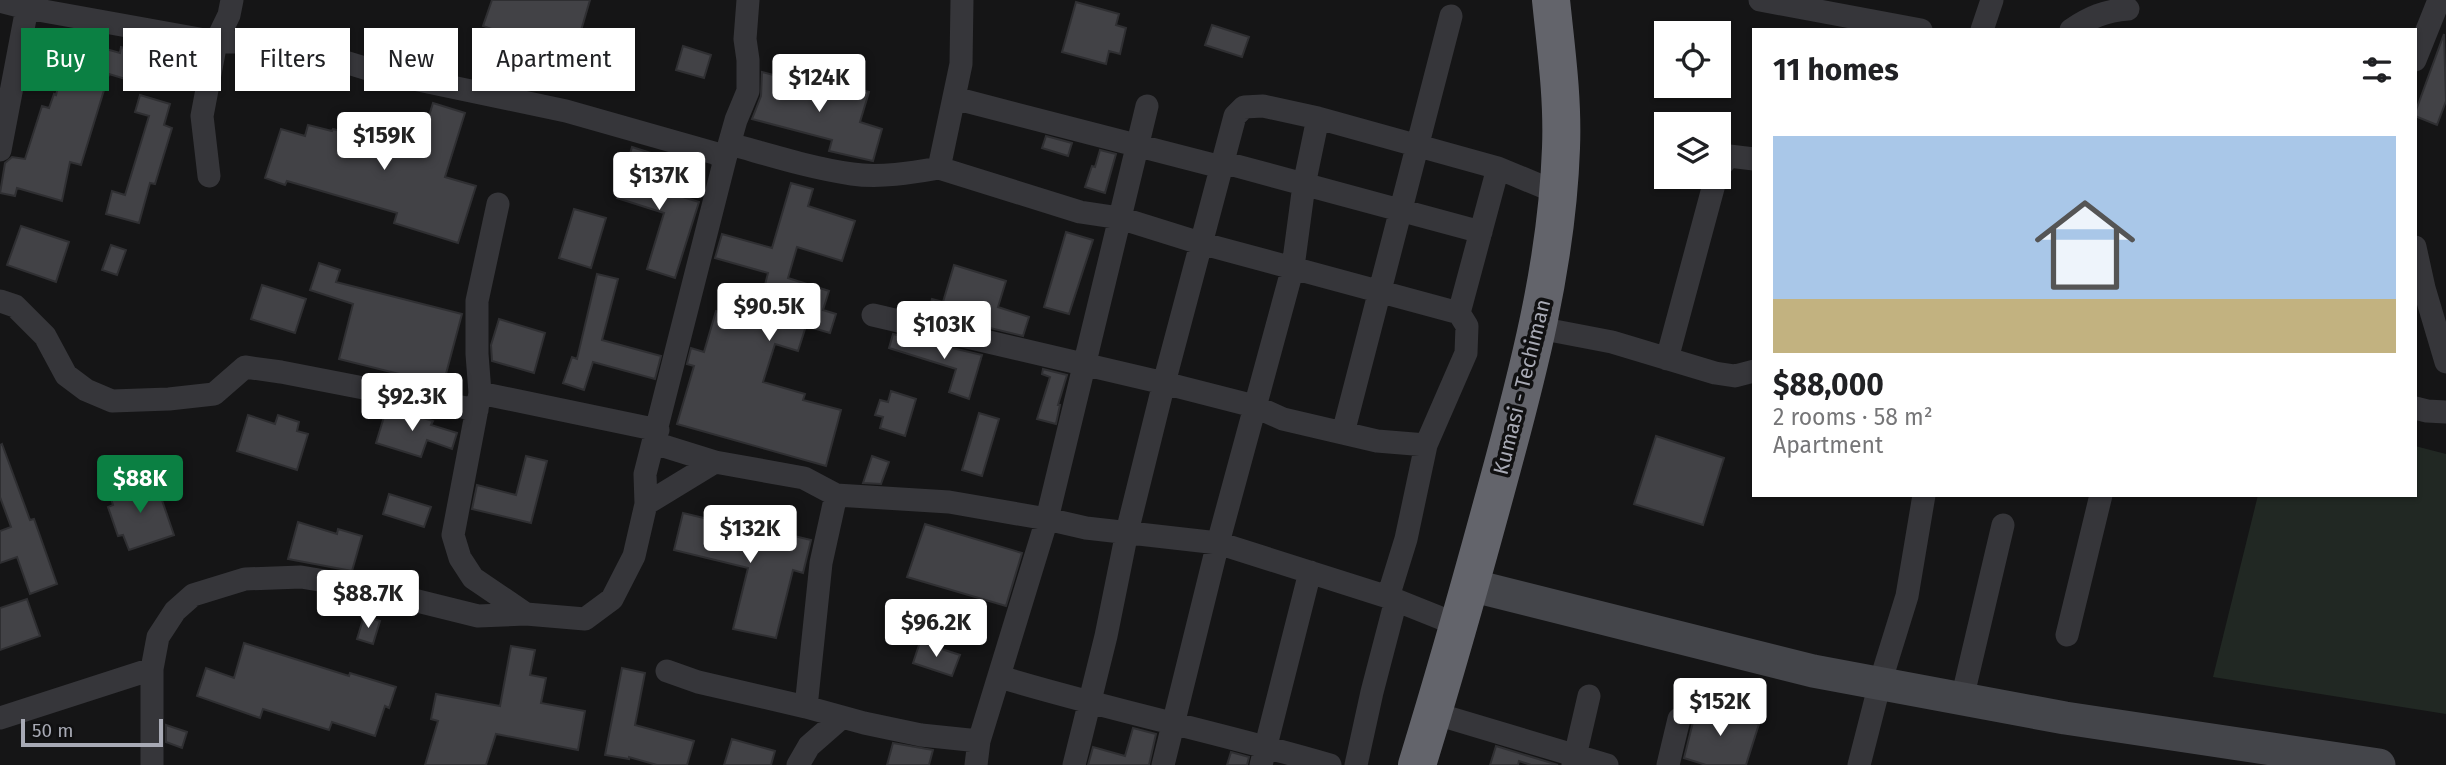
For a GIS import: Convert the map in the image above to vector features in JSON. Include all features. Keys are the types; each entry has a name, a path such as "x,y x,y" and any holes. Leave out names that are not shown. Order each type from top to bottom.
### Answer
{"highway":[{"name":"Kumasi - Techiman","path":"1417,765 1471,585 1524,391 1539,328 1554,243 1562,108 1551,0"}],"main road":[{"path":"1471,585 1813,671 2065,718 2379,765"}],"street":[{"path":"221,32 232,0"},
{"path":"152,765 152,669 158,637 175,611 193,595 245,579 301,577 361,587 478,616 526,614 585,619 612,599 634,556 646,504 645,474 727,151 748,91 745,38 748,0"},
{"path":"939,168 961,64 962,0"},
{"path":"1760,0 1910,28"},
{"path":"1983,28 1992,0"},
{"path":"2417,55 2439,0"},
{"path":"0,1 138,28"},
{"path":"0,150 27,8"},
{"path":"2074,28 2090,16 2128,9"},
{"path":"1343,433 1451,16"},
{"path":"221,42 280,42 371,70 566,111 714,153 727,151 855,174 907,174 939,168 1080,212 1120,218 1200,243 1459,313 1467,326 1466,353 1426,445 1356,765"},
{"path":"207,91 202,116 209,176"},
{"path":"954,98 1481,232"},
{"path":"976,765 979,741 1048,519 1147,106"},
{"path":"1074,765 1127,532 1235,116 1244,107 1263,106 1318,118 1498,168 1558,193"},
{"path":"1163,765 1218,543 1293,267 1304,185 1318,118"},
{"path":"1731,156 1752,159"},
{"path":"1459,313 1498,168"},
{"path":"1667,359 1713,189"},
{"path":"498,204 477,301 478,401 453,535 460,558 473,578 526,614"},
{"path":"2417,256 2446,362"},
{"path":"0,302 15,306 45,336 66,375 86,390 112,401 214,394 245,367 478,401 656,437 715,461 804,478 836,495 949,502 1086,528 1218,543 1392,599 1458,625"},
{"path":"873,315 1164,383 1254,406 1283,419 1377,441 1426,445"},
{"path":"1539,328 1612,342 1715,373 1735,376 1752,372"},
{"path":"2417,408 2446,412"},
{"path":"646,504 715,461"},
{"path":"806,707 821,563 836,495"},
{"path":"1858,765 1907,596 1924,497"},
{"path":"2067,635 2101,497"},
{"path":"1962,699 2003,525"},
{"path":"1264,756 1310,572"},
{"path":"0,718 152,669"},
{"path":"667,671 698,682 806,707 841,718 921,735 979,741"},
{"path":"1000,677 1090,704 1173,724 1264,756 1330,765"},
{"path":"1574,761 1589,696"},
{"path":"1433,713 1574,761 1607,765"},
{"path":"798,765 809,746 841,718"},
{"path":"1668,765 1679,719"}],"shaded area":[{"path":"2417,447 2446,454 2446,714 2213,677 2258,497 2417,497"}],"building":[{"path":"492,0 590,0 582,28 483,26"},
{"path":"1076,2 1119,14 1116,25 1126,28 1120,54 1109,51 1106,64 1062,52"},
{"path":"1212,25 1249,37 1242,57 1205,45"},
{"path":"2444,34 2446,101 2437,125 2417,117 2417,108"},
{"path":"683,46 711,55 704,78 676,70"},
{"path":"123,48 123,78 109,74 109,50 120,53"},
{"path":"762,72 845,94 848,86 869,92 860,122 882,129 873,161 829,151 832,140 752,119 761,96"},
{"path":"57,91 104,91 81,165 70,162 62,201 17,188 15,196 0,193 5,163 12,157 25,159 42,106 49,108 54,94 56,95"},
{"path":"140,95 170,104 164,125 172,128 155,184 150,183 139,223 106,214 112,191 125,195 149,116 135,112"},
{"path":"433,103 465,113 445,177 476,186 458,243 394,223 397,213 287,181 285,185 265,178 281,129 305,136 308,125 332,131 333,129 412,152 422,117 428,119"},
{"path":"1046,136 1072,143 1068,156 1042,148"},
{"path":"632,147 657,155 647,186 699,202 675,278 647,269 664,213 617,198"},
{"path":"1100,150 1116,154 1105,193 1085,187"},
{"path":"791,183 813,189 808,206 855,221 842,261 797,247 788,278 829,291 823,310 836,314 830,333 806,326 798,351 775,344 763,382 805,394 803,400 841,410 826,466 677,424 694,366 687,364 691,348 704,352 716,311 734,317 737,310 757,316 768,273 715,258 722,234 772,248"},
{"path":"574,209 606,218 591,268 559,258"},
{"path":"21,226 69,242 56,282 7,265"},
{"path":"1066,232 1093,240 1069,314 1044,307"},
{"path":"111,245 126,250 117,275 102,270"},
{"path":"319,263 340,270 336,282 462,314 443,385 339,359 353,304 310,290"},
{"path":"954,265 1006,281 998,307 1029,317 1023,336 928,313 932,299 943,302"},
{"path":"597,274 618,279 602,340 661,356 655,379 593,362 584,390 563,383 572,357 577,359"},
{"path":"262,285 306,299 295,333 251,319"},
{"path":"499,319 545,333 534,373 492,361 491,345"},
{"path":"893,334 982,355 969,399 949,392 956,369 889,348"},
{"path":"1043,369 1067,375 1058,405 1056,424 1037,419 1050,377 1042,374"},
{"path":"891,391 916,399 905,436 880,428 883,417 875,415 880,400 888,402"},
{"path":"387,407 433,421 431,425 457,433 452,449 427,440 421,457 376,443"},
{"path":"979,413 999,419 982,476 962,470"},
{"path":"248,415 275,424 278,415 299,422 297,431 308,434 297,470 237,451"},
{"path":"1656,436 1724,458 1703,525 1634,504"},
{"path":"2,444 30,520 34,519 57,584 30,594 17,557 0,563 0,531 11,527 0,497"},
{"path":"526,456 547,461 531,523 472,509 477,485 516,495"},
{"path":"872,456 889,462 881,484 863,483"},
{"path":"155,480 174,535 129,550 123,535 118,536 108,507 113,505 110,495"},
{"path":"389,494 431,507 424,527 383,514"},
{"path":"683,513 750,529 751,526 762,528 763,521 792,528 790,535 811,540 803,573 793,570 776,638 733,629 748,568 674,550"},
{"path":"298,522 337,534 338,529 362,536 352,571 288,559"},
{"path":"925,524 1022,553 1006,606 907,577"},
{"path":"27,599 40,636 0,650 0,608"},
{"path":"364,616 380,621 373,644 357,639"},
{"path":"920,642 960,655 952,676 913,663"},
{"path":"244,643 349,676 350,673 396,687 389,708 385,706 375,736 332,722 329,730 263,709 260,718 197,696 206,668 234,678"},
{"path":"511,646 535,650 530,675 546,678 541,703 585,711 578,750 496,734 486,765 425,765 438,721 431,719 436,694 500,706"},
{"path":"622,668 645,673 635,725 694,741 687,765 657,765 629,757 605,755"},
{"path":"1694,703 1759,724 1746,765 1706,765 1684,758 1693,722 1691,712"},
{"path":"166,725 187,732 182,748 166,742"},
{"path":"1133,728 1156,734 1149,765 1088,765 1093,747 1125,756"},
{"path":"732,739 775,751 771,765 724,765"},
{"path":"893,743 933,750 929,765 887,765"},
{"path":"1496,746 1558,765 1531,765 1519,761 1518,765 1490,765"},
{"path":"1231,752 1249,757 1247,765 1227,765"}]}
